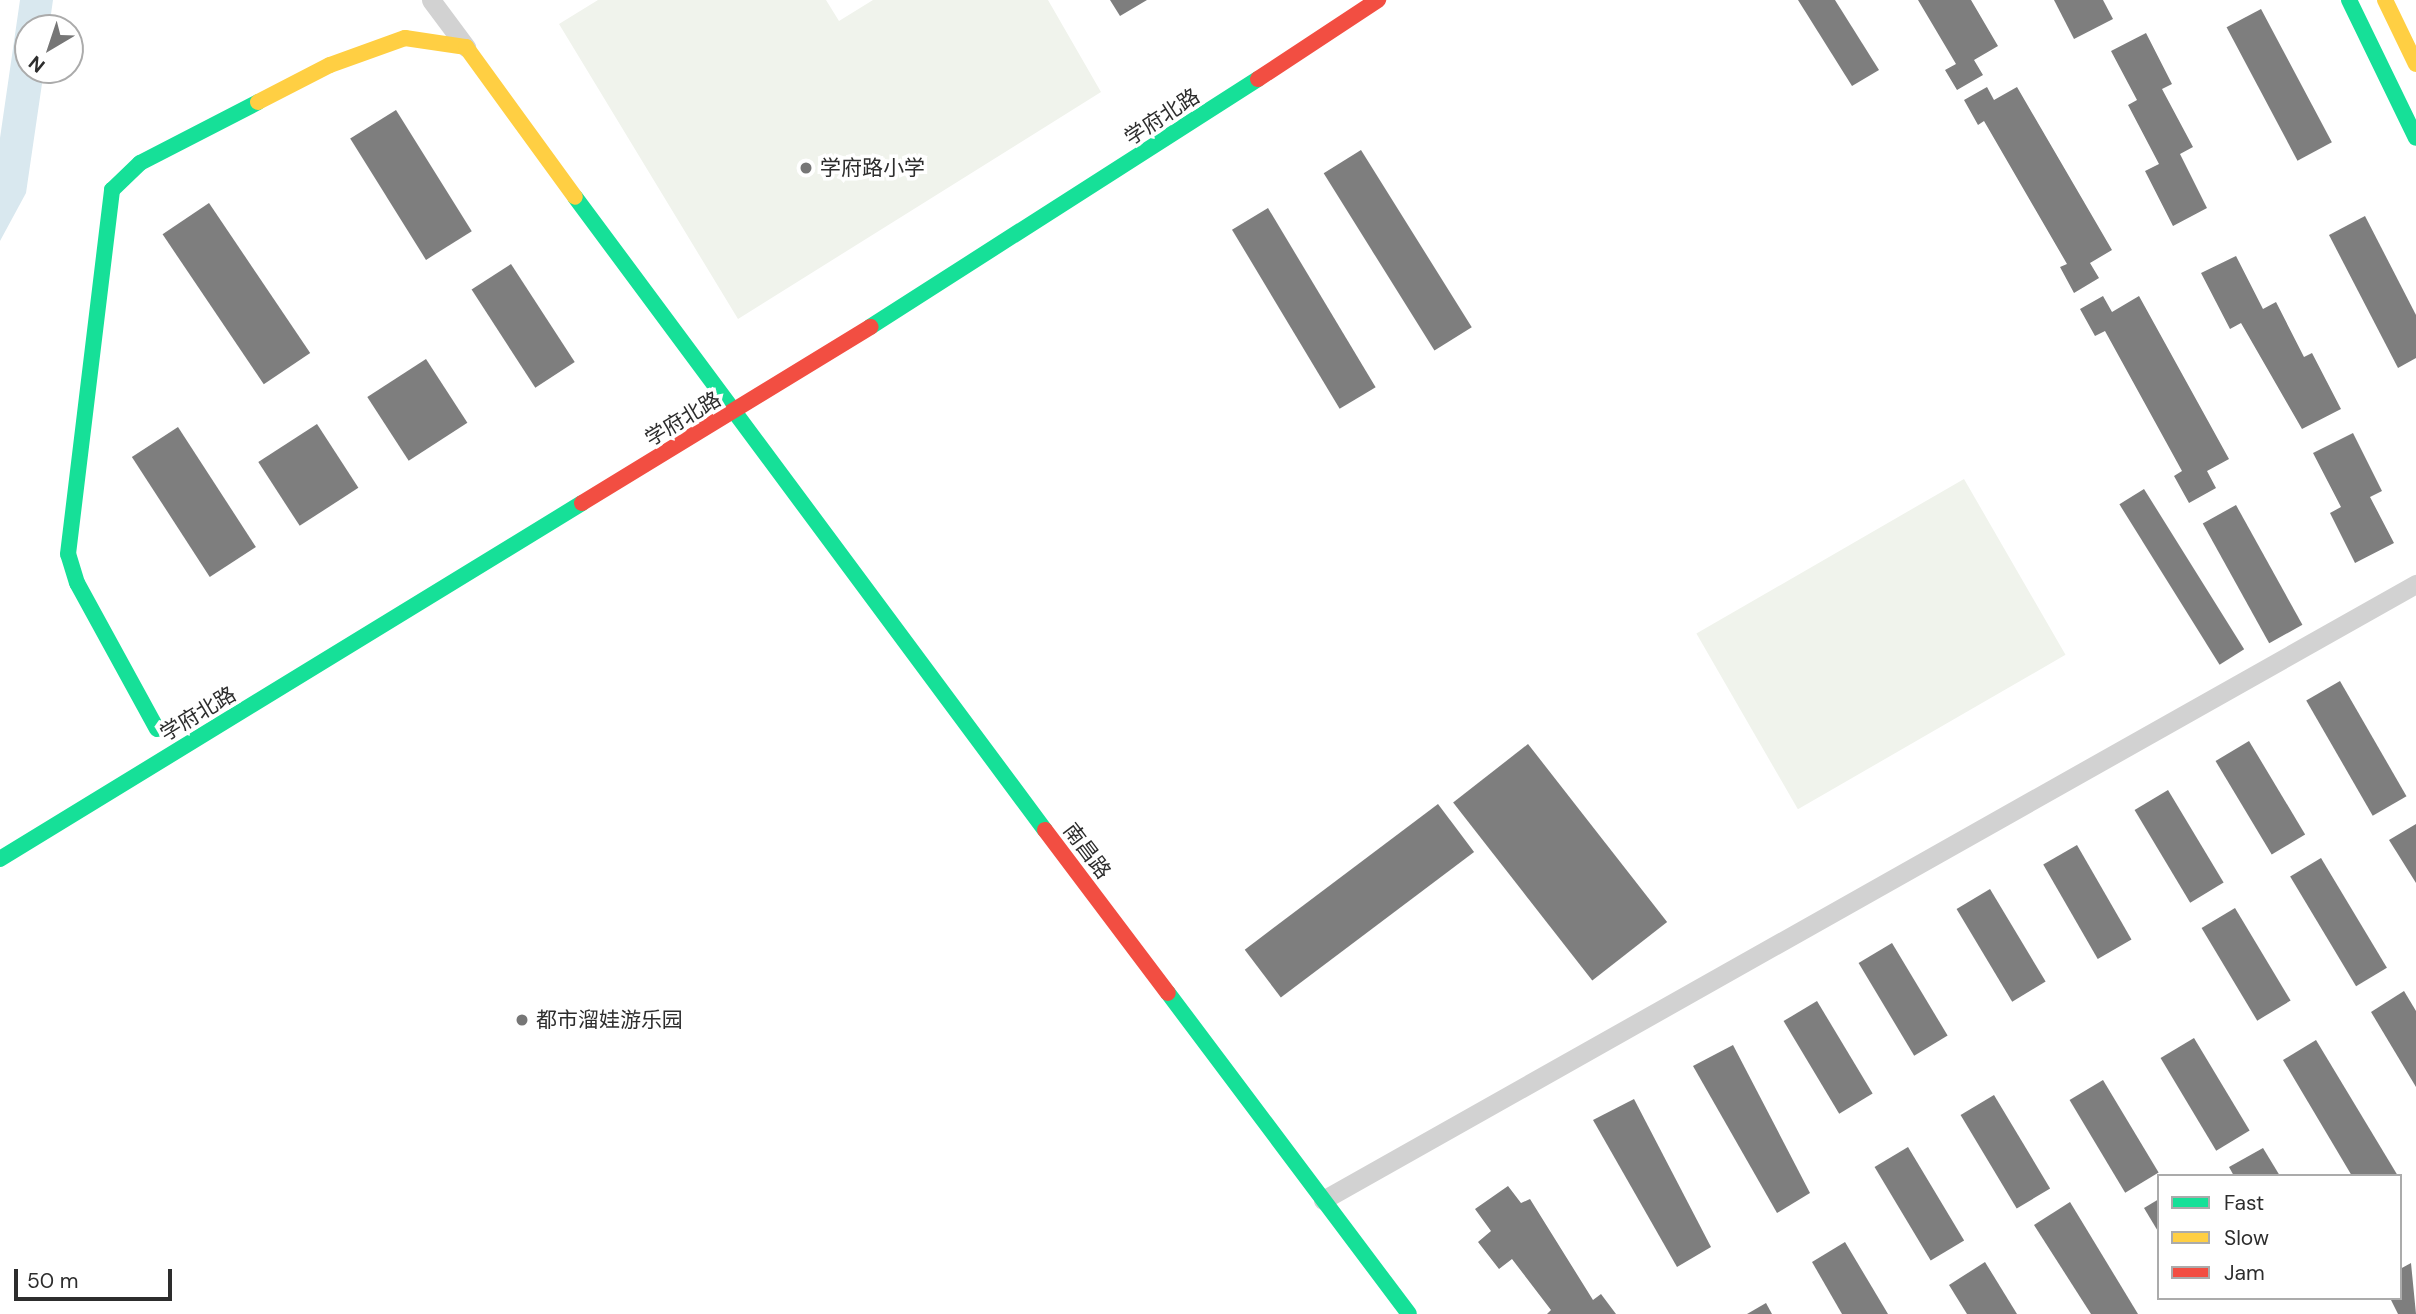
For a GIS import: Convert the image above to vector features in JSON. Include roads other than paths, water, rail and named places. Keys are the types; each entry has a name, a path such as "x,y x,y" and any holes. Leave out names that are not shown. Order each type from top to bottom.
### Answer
{"street":[{"path":"431,0 466,47"},
{"name":"学府北路","path":"0,859 1011,242 1378,0"},
{"path":"2349,0 2416,138"},
{"path":"2385,0 2416,64"},
{"path":"157,729 77,583 68,554 112,190 140,163 330,65 405,37 466,47"},
{"name":"南昌路","path":"466,47 732,414 1409,1314"},
{"path":"1323,1200 2416,584"}],"place":[{"name":"学府路小学","path":"806,168"},
{"name":"都市溜娃游乐园","path":"522,1020"}]}
